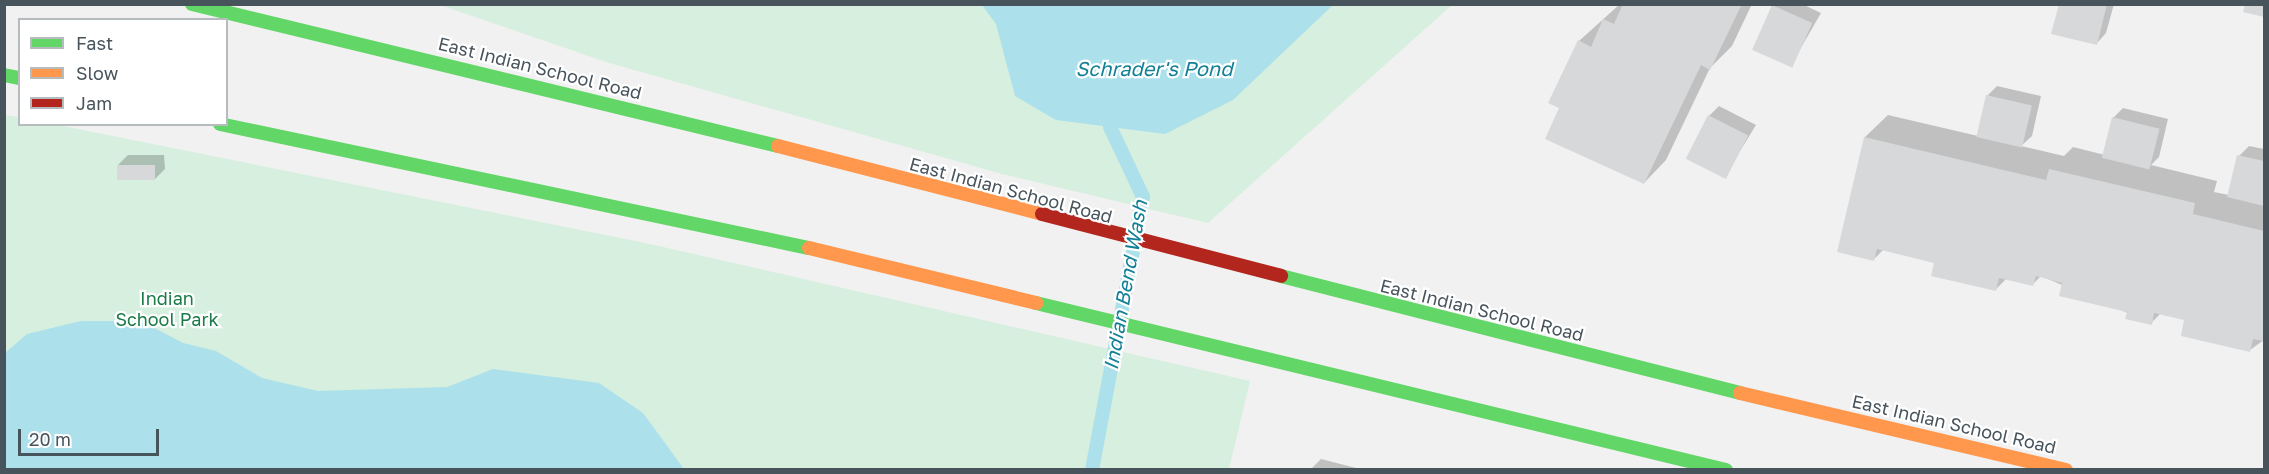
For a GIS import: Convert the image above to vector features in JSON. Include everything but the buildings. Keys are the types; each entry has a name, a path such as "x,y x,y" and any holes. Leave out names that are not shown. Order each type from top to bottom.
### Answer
{"main road":[{"name":"East Indian School Road","path":"192,4 706,127 989,204 2066,470"},
{"path":"228,126 972,285 1179,333 1726,470"}],"green space":[{"path":"440,5 1452,5 1208,223 1002,174 606,62"},
{"name":"Indian School Park","path":"4,115 18,117 18,126 63,126 650,244 1250,381 1229,469 5,469"}],"water":[{"name":"Schrader's Pond","path":"982,5 1333,5 1233,100 1165,134 1056,120 1015,96 996,24"},
{"path":"81,321 141,321 183,343 216,351 262,378 318,391 447,387 493,369 599,383 643,413 684,469 5,469 5,353 27,334"}],"waterway":[{"name":"Indian Bend Wash","path":"1092,470 1143,197 1110,127 1116,110"}],"traffic: fast":[{"path":"192,4 778,146"},
{"path":"4,75 18,78"},
{"path":"228,126 809,248"},
{"path":"1281,276 1740,393"},
{"path":"1036,303 1726,470"}],"traffic: slow":[{"path":"778,146 1042,214"},
{"path":"809,248 1036,303"},
{"path":"1740,393 2066,470"}],"traffic: jam":[{"path":"1042,214 1281,276"}]}
